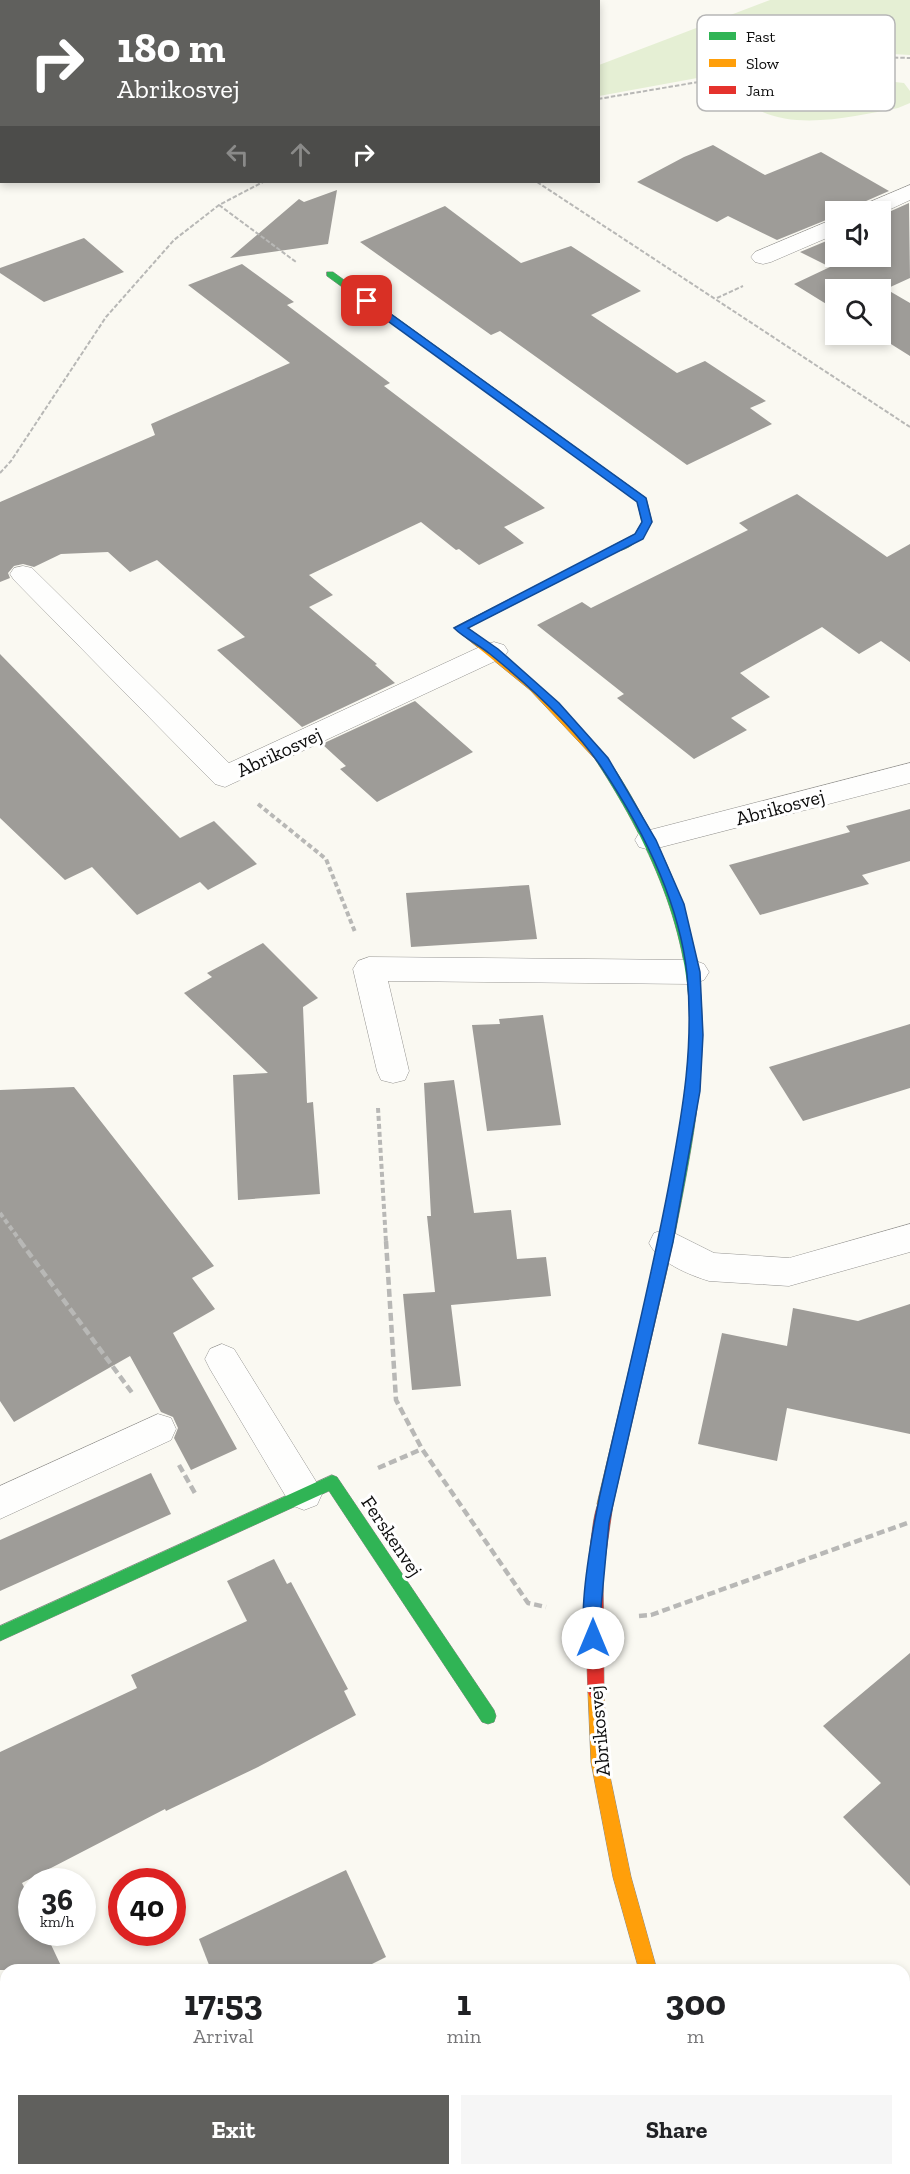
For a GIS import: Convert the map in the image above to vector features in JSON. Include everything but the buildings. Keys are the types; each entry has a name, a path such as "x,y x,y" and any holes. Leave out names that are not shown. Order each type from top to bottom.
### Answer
{"street":[{"path":"890,201 910,192"},
{"path":"763,257 825,230"},
{"name":"Abrikosvej","path":"330,274 642,500 647,522 639,536 460,628 494,651 555,706 603,761 650,840 678,904 693,972 697,1035 693,1091 666,1242 601,1522 592,1618 599,1762 622,1877 646,1964"},
{"name":"Abrikosvej","path":"23,574 225,777 494,651"},
{"name":"Abrikosvej","path":"650,840 910,773"},
{"path":"393,1071 369,969 693,972"},
{"path":"666,1242 709,1267 789,1272 910,1238"},
{"name":"Ferskenvej","path":"0,1634 332,1482 488,1716"}],"lane":[{"path":"222,1359 304,1494"},
{"path":"0,1503 158,1429"}],"path":[{"path":"895,58 910,58"},
{"path":"600,99 697,82"},
{"path":"0,473 18,451 106,318 174,240 219,205 261,183"},
{"path":"539,183 910,427"},
{"path":"219,205 309,271 330,274"},
{"path":"225,777 326,859 369,969"},
{"path":"393,1071 377,1089 396,1400 422,1449 528,1603 592,1618 651,1615 910,1522"},
{"path":"0,1213 158,1429 218,1533"}],"green space":[{"path":"770,0 910,0 910,55 895,54 895,15 731,15"},
{"path":"697,28 697,78 600,96 600,65"},
{"path":"895,82 904,83 910,91 910,103 895,109"},
{"path":"761,111 882,111 824,120 787,119"}],"traffic: fast":[{"path":"330,274 642,500 647,522 639,536 614,549"},
{"path":"599,756 635,814 662,866 681,920 693,977 697,1036 694,1088 666,1244"},
{"path":"0,1634 332,1482 488,1716"}],"traffic: slow":[{"path":"599,756 534,688 498,656 460,628 614,549"},
{"path":"605,1504 666,1244"},
{"path":"596,1692 599,1762 622,1877 646,1964"}],"traffic: jam":[{"path":"596,1692 595,1574 605,1504"}],"route":[{"path":"367,301 642,500 647,522 639,536 460,628 494,651 555,706 603,761 650,840 678,904 693,972 697,1035 693,1091 666,1242 601,1522 592,1618 593,1638"}]}
